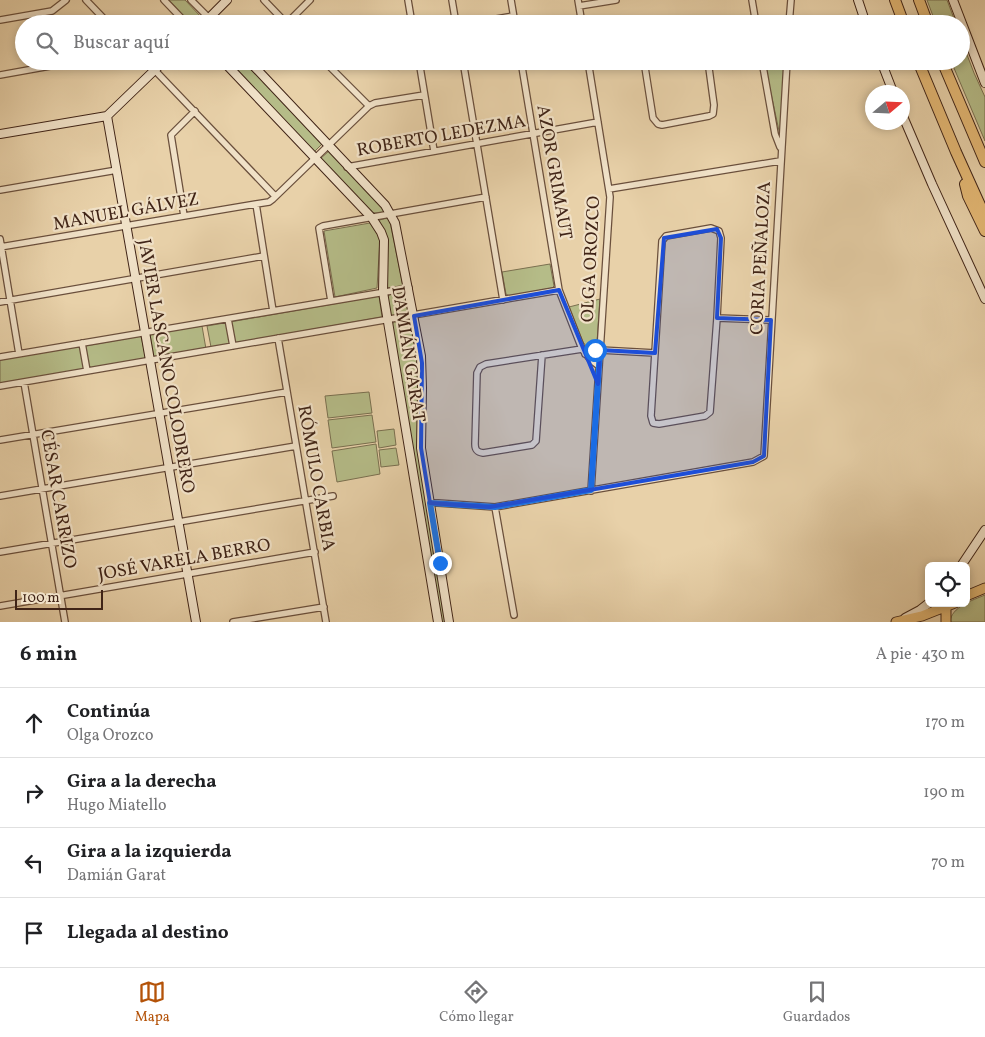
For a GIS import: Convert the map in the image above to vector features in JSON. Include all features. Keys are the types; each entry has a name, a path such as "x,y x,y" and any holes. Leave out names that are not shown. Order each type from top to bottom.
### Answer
{"highway":[{"path":"895,0 901,15"},
{"path":"919,0 925,15"},
{"path":"922,70 985,216"},
{"path":"946,70 985,162"},
{"path":"956,152 968,196 985,231"}],"main road":[{"path":"215,15 228,0"},
{"path":"858,0 863,15"},
{"path":"953,0 959,15"},
{"path":"970,44 985,82"},
{"path":"0,134 108,116 155,70"},
{"name":"DAMIÁN GARAT","path":"232,70 372,218 384,240 383,292 438,622"},
{"name":"DAMIÁN GARAT","path":"257,70 392,214 409,288 422,363 420,441 449,622"},
{"path":"884,70 890,85"},
{"name":"JAVIER LASCANO COLODRERO","path":"108,116 196,622"},
{"path":"909,130 985,298"},
{"path":"964,562 985,530"},
{"path":"970,589 984,588"},
{"path":"970,594 984,588"},
{"path":"897,622 925,606"},
{"path":"897,622 922,616 944,607"},
{"path":"946,622 949,607"}],"street":[{"path":"27,15 54,10 66,0"},
{"path":"86,0 100,15"},
{"path":"164,0 178,15"},
{"path":"192,0 204,15"},
{"path":"264,0 278,15"},
{"path":"296,15 310,0"},
{"path":"408,0 410,15"},
{"path":"452,0 454,15"},
{"path":"511,0 514,15"},
{"path":"578,3 616,0"},
{"path":"752,0 754,15"},
{"path":"790,15 791,0"},
{"path":"0,20 15,17"},
{"path":"0,75 28,70"},
{"path":"155,70 275,196"},
{"path":"333,70 369,106"},
{"path":"420,70 434,151"},
{"path":"464,70 503,300"},
{"name":"AZOR GRIMAUT","path":"522,70 560,290 584,351 599,366"},
{"name":"OLGA OROZCO","path":"589,70 609,189 591,490"},
{"path":"645,70 653,118 658,124 662,125 713,114 714,106 709,70"},
{"path":"764,70 775,134 781,149"},
{"name":"CORIA PEÑALOZA","path":"591,490 753,462 764,456 786,70"},
{"path":"274,311 256,204 269,202 369,106 375,103 424,95"},
{"path":"184,216 171,140 173,133 195,111"},
{"name":"ROBERTO LEDEZMA","path":"347,167 598,122"},
{"path":"609,189 780,161"},
{"path":"0,190 117,170"},
{"path":"331,301 319,228 486,197"},
{"name":"MANUEL GÁLVEZ","path":"1,247 256,204"},
{"path":"711,228 719,231 721,238 718,318 711,410 708,414 659,424 653,423 651,416 655,353 662,241 666,236 711,228"},
{"path":"0,239 19,354"},
{"path":"0,302 264,256"},
{"path":"0,357 409,288"},
{"path":"0,386 560,290"},
{"path":"228,318 233,346"},
{"path":"718,318 771,320"},
{"name":"RÓMULO CARBIA","path":"278,338 326,622"},
{"path":"82,343 87,371"},
{"path":"542,355 536,441 532,444 483,453 478,452 474,444 478,370 483,365 542,355 584,351 655,353"},
{"name":"CÉSAR CARRIZO","path":"24,382 65,622"},
{"path":"0,440 287,392"},
{"path":"0,496 296,446"},
{"path":"414,478 425,477"},
{"path":"430,503 495,507 591,490"},
{"path":"0,552 333,496"},
{"path":"495,507 514,615"},
{"name":"JOSÉ VARELA BERRO","path":"0,606 315,552"},
{"path":"233,622 324,607"}],"highlighted area":[{"path":"717,229 721,238 717,318 771,320 764,456 753,462 490,507 430,503 421,448 422,363 414,316 559,290 598,384 600,350 655,353 664,238"}],"green space":[{"path":"169,0 185,0 199,15 183,15"},
{"path":"927,0 947,0 953,15 933,15"},
{"path":"970,63 985,97 985,141 955,70 970,70"},
{"path":"236,70 252,70 322,144 314,152"},
{"path":"766,70 785,70 781,140"},
{"path":"329,151 385,210 383,213 370,212 320,159"},
{"path":"389,217 403,286 386,288 385,262 377,221"},
{"path":"370,223 380,238 377,288 335,297 324,231"},
{"path":"550,264 554,286 552,288 509,296 506,294 502,272"},
{"path":"400,292 405,295 409,312 408,314 394,317 389,315 386,299 389,295"},
{"path":"379,296 382,317 211,347 207,326"},
{"path":"600,299 597,342 594,347 587,347 583,342 569,307"},
{"path":"412,321 418,354 420,392 418,424 446,622 440,622 391,326 394,322"},
{"path":"202,326 206,349 154,358 150,334"},
{"path":"141,336 146,359 89,368 85,346"},
{"path":"81,346 85,369 0,383 0,360"},
{"path":"369,392 372,413 328,418 325,396"},
{"path":"372,415 376,442 332,448 328,420"},
{"path":"394,429 396,445 379,448 377,431"},
{"path":"376,444 380,474 337,482 332,451"},
{"path":"396,448 399,465 381,467 379,450"},
{"path":"985,595 985,622 950,622 954,612 960,607 970,607 970,602"}],"route":[{"path":"440,563 430,503 495,507 591,490 600,350 595,350"}]}
